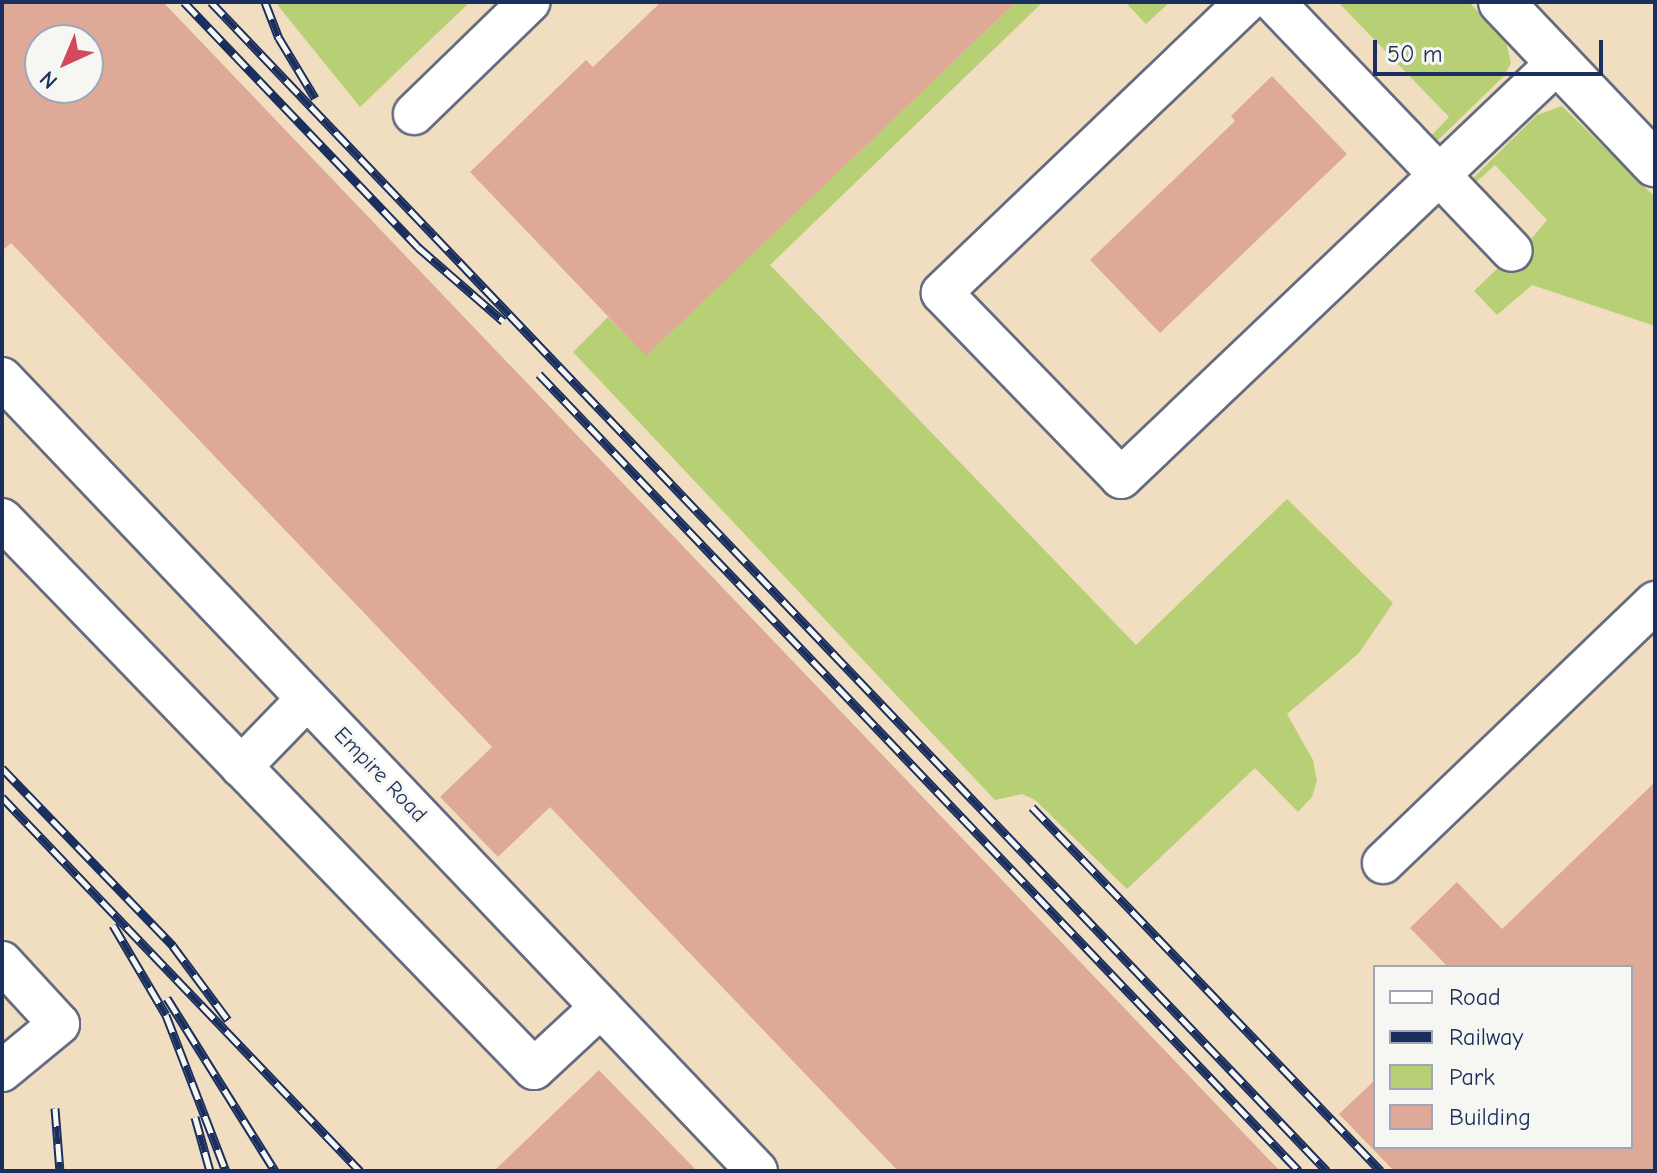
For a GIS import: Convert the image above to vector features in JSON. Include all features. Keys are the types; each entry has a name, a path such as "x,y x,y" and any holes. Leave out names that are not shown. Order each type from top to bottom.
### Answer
{"main road":[{"path":"1501,2 1655,164"}],"street":[{"path":"414,114 529,2"},
{"path":"1246,2 942,293 1121,478 1558,62"},
{"path":"1274,2 1512,251"},
{"name":"Empire Road","path":"2,378 757,1171"},
{"path":"2,519 534,1069 601,1007"},
{"path":"1383,863 1655,602"},
{"path":"241,767 307,699"},
{"path":"2,962 59,1024 2,1071"}],"green space":[{"path":"275,2 470,2 360,107"},
{"path":"1016,2 1043,2 770,265 1136,645 1287,499 1393,603 1359,653 1287,714 1313,760 1317,781 1312,797 1298,812 1255,768 1127,889 1035,800 1022,794 995,800 573,352 608,317 646,355"},
{"path":"1125,2 1170,2 1146,24"},
{"path":"1338,2 1469,2 1506,42 1511,63 1504,76 1435,143 1432,135 1449,117"},
{"path":"1562,106 1655,197 1655,326 1532,285 1497,315 1474,291 1501,265 1507,268 1547,220 1495,165 1475,183 1472,179 1537,115"}],"building":[{"path":"2,2 163,2 1280,1171 898,1171 550,807 498,857 440,797 492,747 11,243 2,251"},
{"path":"661,2 1016,2 646,356 470,172 586,60 593,67"},
{"path":"1272,76 1347,154 1160,333 1090,260 1235,121 1231,116"},
{"path":"1655,782 1655,1171 1394,1171 1339,1114 1373,1082 1373,1149 1633,1149 1633,965 1446,965 1410,928 1457,882 1502,929"},
{"path":"599,1070 697,1171 494,1171"}],"railway":[{"path":"184,2 418,247 503,321"},
{"path":"211,2 1327,1171"},
{"path":"265,2 279,38 315,98"},
{"path":"539,374 1299,1171"},
{"path":"2,768 173,946 228,1020"},
{"path":"2,797 360,1171"},
{"path":"1032,807 1381,1171"},
{"path":"113,925 166,1015 226,1171"},
{"path":"167,998 275,1171"},
{"path":"55,1108 60,1171"},
{"path":"195,1117 210,1171"}]}
